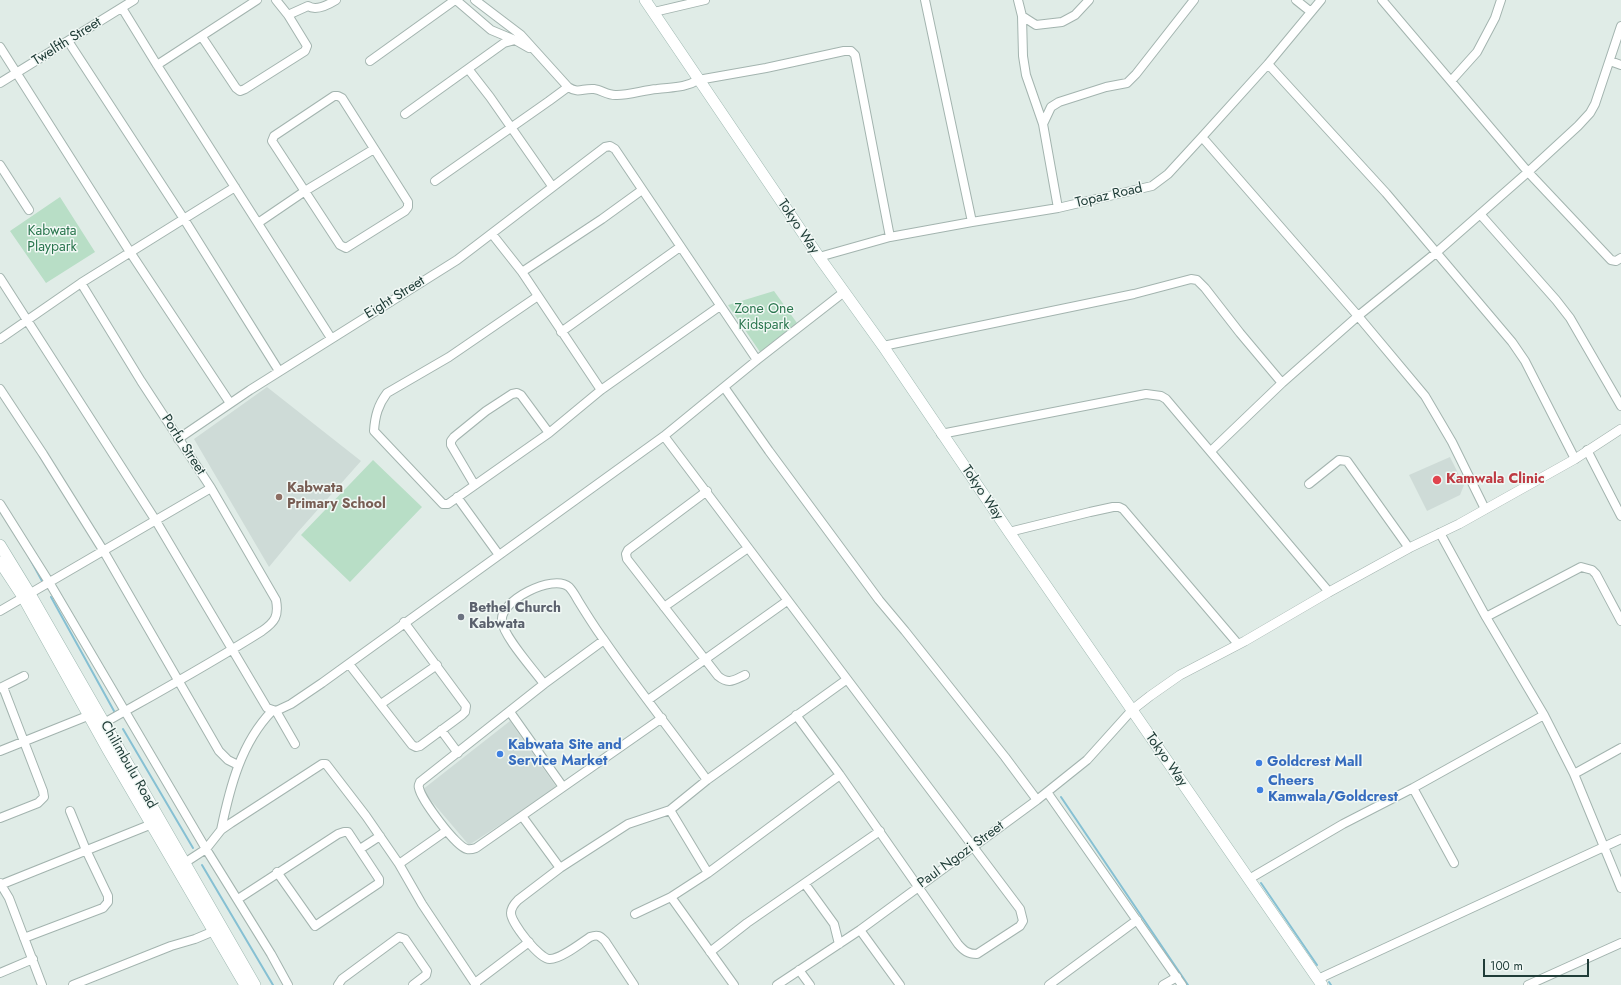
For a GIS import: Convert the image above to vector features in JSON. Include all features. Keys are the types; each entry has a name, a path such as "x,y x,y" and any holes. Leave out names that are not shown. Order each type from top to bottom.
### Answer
{"main road":[{"name":"Tokyo Way","path":"645,0 819,257 883,346 941,434 1320,982"},
{"name":"Chilimbulu Road","path":"0,545 90,715 245,985"},
{"name":"Chilimbulu Road","path":"0,562 26,596 104,723 256,985"}],"street":[{"name":"Twelfth Street","path":"0,83 134,0"},
{"path":"157,65 257,0"},
{"path":"202,37 236,88 240,90 305,51 307,46 305,42 288,15 276,0"},
{"path":"288,15 306,3 311,8 323,6 336,0"},
{"path":"370,61 456,0 491,30 522,43 541,57"},
{"path":"475,0 521,35 568,87 574,91 596,89 605,94 617,95 657,88 681,87 691,85 698,80 766,68 844,51 851,51 855,55 890,237"},
{"path":"654,12 705,0"},
{"path":"925,0 972,222"},
{"path":"1018,0 1022,16 1023,56 1026,75 1043,124 1058,208"},
{"path":"1022,16 1036,25 1062,22 1075,15 1089,0"},
{"path":"1043,124 1051,107 1054,105 1106,87 1127,83 1136,74 1194,0"},
{"path":"1296,0 1311,12"},
{"name":"Topaz Road","path":"819,257 890,237 1058,208 1152,186 1168,174 1202,137 1268,64 1321,0"},
{"path":"1382,0 1528,172 1611,260 1621,258"},
{"path":"1451,81 1477,52 1495,18 1501,0"},
{"path":"122,8 331,338"},
{"path":"1211,451 1282,384 1358,316 1437,252 1528,172 1590,113 1600,94 1621,26"},
{"path":"405,114 469,70 504,43 515,40"},
{"path":"68,41 184,219 279,371"},
{"path":"0,47 130,252 230,403"},
{"path":"1610,61 1621,65"},
{"path":"1268,64 1437,252 1518,350 1575,459"},
{"path":"469,70 512,127 552,186"},
{"path":"435,181 568,87"},
{"path":"334,96 338,96 342,98 374,149 408,202 408,206 405,210 346,248 340,245 272,141 274,136 334,96"},
{"path":"1202,137 1358,316 1425,396 1452,442 1485,509"},
{"name":"Eight Street","path":"178,439 279,371 457,260 605,147 610,146 615,149 642,190"},
{"path":"258,223 305,191 374,149"},
{"path":"0,165 29,210"},
{"path":"0,339 80,283 235,187"},
{"path":"522,272 642,190 756,360"},
{"path":"1480,214 1570,318 1621,406"},
{"path":"492,234 522,272 601,390"},
{"path":"561,332 680,247"},
{"path":"0,278 156,521 267,708 274,711 294,744"},
{"path":"883,346 1134,294 1191,279 1197,280 1206,288 1282,384"},
{"name":"Porfu Street","path":"80,283 178,439 211,488 276,600 278,611 270,625 232,650"},
{"path":"221,830 226,803 238,765 247,745 258,727 274,711 291,704 349,664 404,622 664,436 756,360 844,292"},
{"path":"538,296 448,357 386,393 381,400 376,414 374,431 443,504 448,504 474,484 549,433 601,390 720,306"},
{"path":"724,386 879,600 1037,800"},
{"path":"0,389 103,550 219,751 228,760 238,765"},
{"path":"474,484 451,445 451,441 486,411 512,394 517,393 521,395 549,433"},
{"path":"941,434 1152,394 1161,396 1166,399 1211,451 1329,592"},
{"path":"1132,710 1180,675 1409,548 1485,509 1575,459 1621,429"},
{"path":"664,436 846,680 1020,909 1023,921 1020,926 977,954 970,954 964,951 796,715"},
{"path":"1587,450 1621,516"},
{"path":"1309,484 1339,460 1347,461 1409,548"},
{"path":"0,611 211,488"},
{"path":"706,491 628,550 626,554 627,559 718,676 724,681 730,682 745,675"},
{"path":"457,497 499,555"},
{"path":"0,504 49,582 288,985"},
{"path":"1009,532 1090,512 1119,507 1123,509 1238,644"},
{"path":"1440,533 1486,616 1544,715 1574,774 1621,888"},
{"path":"664,607 748,548"},
{"path":"1486,616 1581,567 1592,570 1596,574 1621,621"},
{"path":"544,684 510,639 501,620 503,613 512,603 526,592 542,585 559,583 569,587 604,640 708,780"},
{"path":"648,700 787,601"},
{"path":"349,664 412,745 416,747 420,746 462,715 467,709 466,706 404,622"},
{"path":"604,640 544,684 420,782 419,786 421,794 446,831 456,843 466,849 471,850 662,718"},
{"path":"104,723 232,650"},
{"path":"381,704 437,665"},
{"path":"0,818 38,803 44,797 25,740 2,687 24,676"},
{"path":"634,985 606,941 600,936 596,935 590,937 556,958 548,960 542,957 513,920 511,913 518,900 560,868 628,824 670,810 796,715 846,680"},
{"name":"Paul Ngozi Street","path":"777,985 860,930 972,846 1037,800 1087,760 1132,710"},
{"path":"510,712 563,787"},
{"path":"0,751 90,715"},
{"path":"1249,879 1343,824 1413,788 1544,715"},
{"path":"441,730 458,753"},
{"path":"1574,774 1621,748"},
{"path":"186,862 206,849 221,830 322,764 326,764 380,836 399,864 422,904 476,984 529,942"},
{"path":"635,914 671,897 708,872 840,775"},
{"path":"1413,788 1454,863"},
{"path":"1047,792 1182,985"},
{"path":"670,810 708,872"},
{"path":"24,938 103,908 108,902 108,896 86,850 70,811"},
{"path":"522,816 560,868"},
{"path":"42,985 9,898 0,884 152,824"},
{"path":"399,864 446,831"},
{"path":"710,952 747,923 880,831"},
{"path":"238,899 277,872 338,834 344,832 348,832 360,849 379,879 379,883 317,926 314,925 277,872"},
{"path":"360,849 380,836"},
{"path":"1320,982 1621,839"},
{"path":"805,884 834,924 839,944"},
{"path":"671,897 734,985"},
{"path":"1048,985 1137,920"},
{"path":"860,930 900,985"},
{"path":"73,985 171,946 195,939 214,931"},
{"path":"338,985 342,978 399,937 405,939 427,971 426,975 413,985"},
{"path":"1528,985 1621,943"},
{"path":"0,973 33,958"},
{"path":"799,970 810,985"},
{"path":"1163,985 1177,976"}],"shaded area":[{"name":"Kabwata Primary School","path":"267,387 361,461 269,567 194,439"},
{"name":"Kamwala Clinic","path":"1450,457 1464,485 1460,495 1427,511 1409,475"},
{"name":"Kabwata Site and Service Market","path":"510,721 557,788 469,845 422,790"}],"green space":[{"name":"Kabwata Playpark","path":"60,197 95,252 46,283 10,231"},
{"name":"Zone One Kidspark","path":"774,291 797,323 760,352 728,305"},
{"path":"373,460 422,507 350,582 301,535"}],"waterway":[{"path":"29,557 42,581"},
{"path":"51,597 114,711"},
{"path":"123,729 193,848"},
{"path":"1061,797 1188,985"},
{"path":"202,865 273,985"},
{"path":"1261,883 1317,965"}],"place":[{"name":"Kamwala Clinic","path":"1437,480"},
{"name":"Kabwata Primary School","path":"279,497"},
{"name":"Bethel Church Kabwata","path":"461,617"},
{"name":"Kabwata Site and Service Market","path":"500,754"},
{"name":"Goldcrest Mall","path":"1259,763"},
{"name":"Cheers Kamwala/Goldcrest","path":"1260,790"}]}
